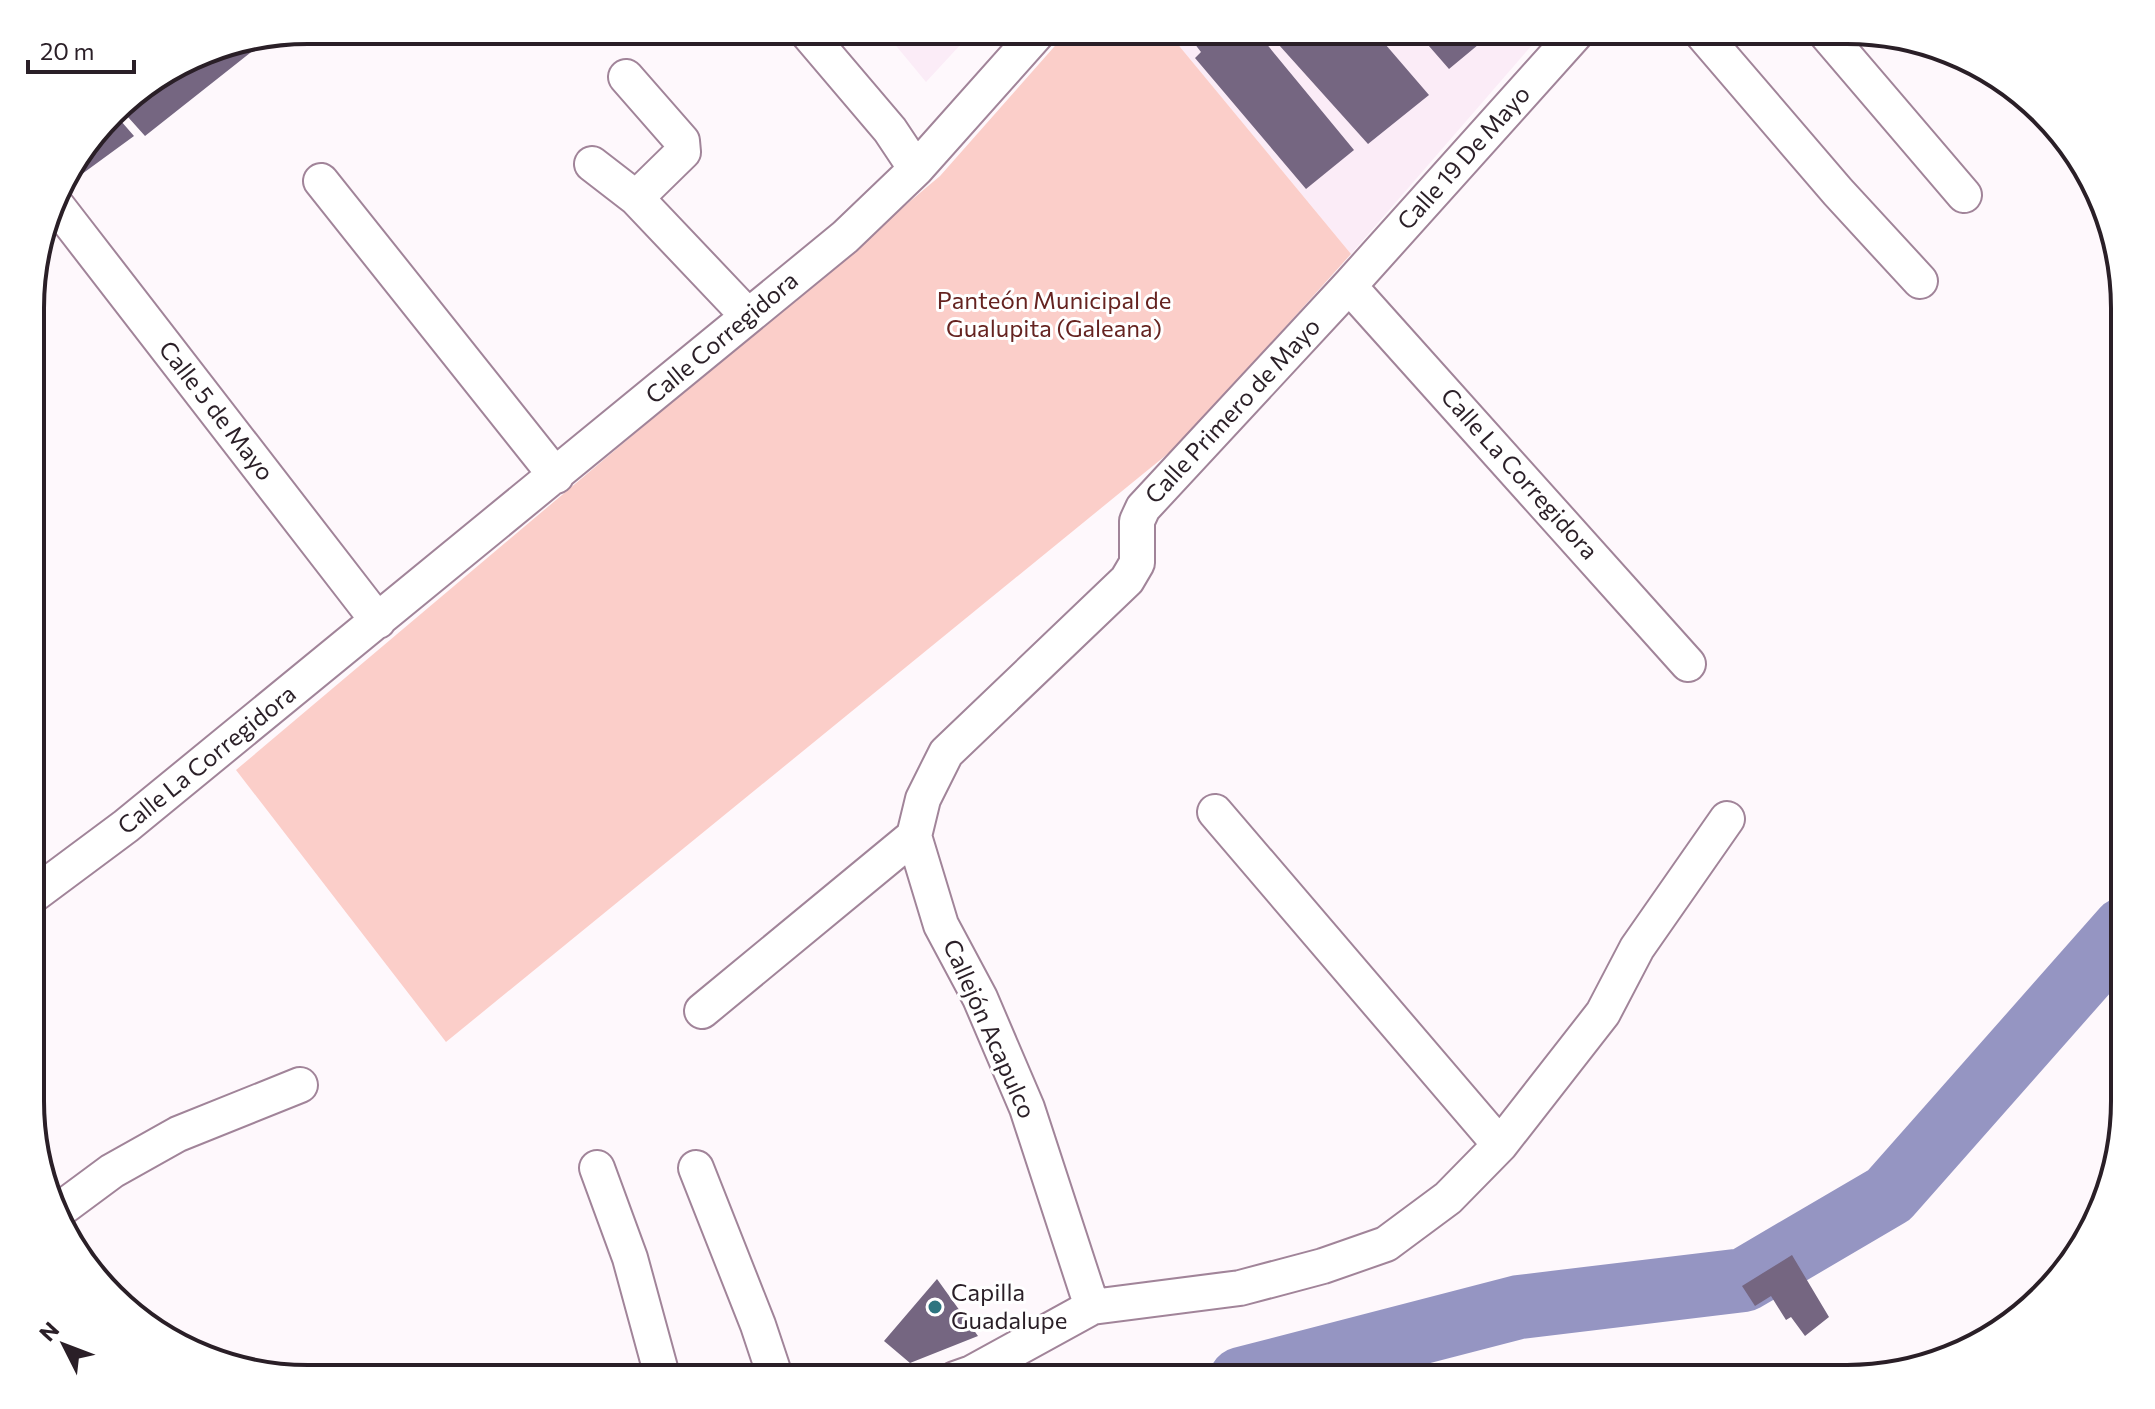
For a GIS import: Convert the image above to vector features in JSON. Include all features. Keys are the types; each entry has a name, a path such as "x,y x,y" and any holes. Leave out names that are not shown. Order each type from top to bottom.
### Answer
{"street":[{"name":"Calle 19 De Mayo","path":"1349,286 1566,44"},
{"path":"1711,44 1838,192 1920,281"},
{"path":"1835,44 1964,195"},
{"path":"817,45 890,130 916,169"},
{"name":"Calle Corregidora","path":"378,621 845,237 916,169 1027,45"},
{"path":"626,77 682,141 683,146 683,152 636,198"},
{"path":"592,164 636,198 748,316"},
{"path":"321,181 556,476"},
{"name":"Calle 5 de Mayo","path":"62,213 378,621"},
{"name":"Calle La Corregidora","path":"1349,286 1688,664"},
{"name":"Calle Primero de Mayo","path":"914,836 923,799 946,753 1008,690 1127,580 1137,563 1137,521 1143,508 1349,286"},
{"name":"Calle La Corregidora","path":"44,887 126,826 378,621"},
{"path":"1215,812 1500,1145"},
{"path":"987,1365 1092,1307 1240,1288 1323,1266 1386,1244 1448,1198 1500,1145 1603,1013 1637,948 1727,819"},
{"path":"702,1011 914,836"},
{"name":"Callejón Acapulco","path":"914,836 941,925 980,998 1027,1108 1092,1307"},
{"path":"66,1205 112,1171 178,1134 300,1085"},
{"path":"597,1168 630,1258 659,1365"},
{"path":"696,1168 771,1365"}],"shaded area":[{"path":"1178,44 1533,44 1351,254"},
{"path":"895,45 961,45 926,82"}],"green space":[{"name":"Panteón Municipal de Gualupita (Galeana)","path":"1178,44 1351,254 1181,443 446,1042 236,770 940,176 1056,45"}],"building":[{"path":"1195,44 1267,44 1354,150 1306,189 1195,58 1201,52"},
{"path":"1385,44 1429,95 1368,144 1279,45"},
{"path":"1427,44 1479,44 1449,69"},
{"path":"254,50 145,136 127,116 134,110 191,71"},
{"path":"121,121 134,136 82,174 99,147"},
{"path":"1792,1255 1829,1317 1805,1336 1791,1317 1786,1320 1771,1296 1755,1306 1742,1286"},
{"name":"Capilla Guadalupe","path":"937,1279 978,1336 910,1363 884,1341"}],"waterway":[{"path":"1298,1364 1519,1307 1744,1280 1889,1195 2110,945"}],"place":[{"name":"Capilla Guadalupe","path":"935,1307"}]}
